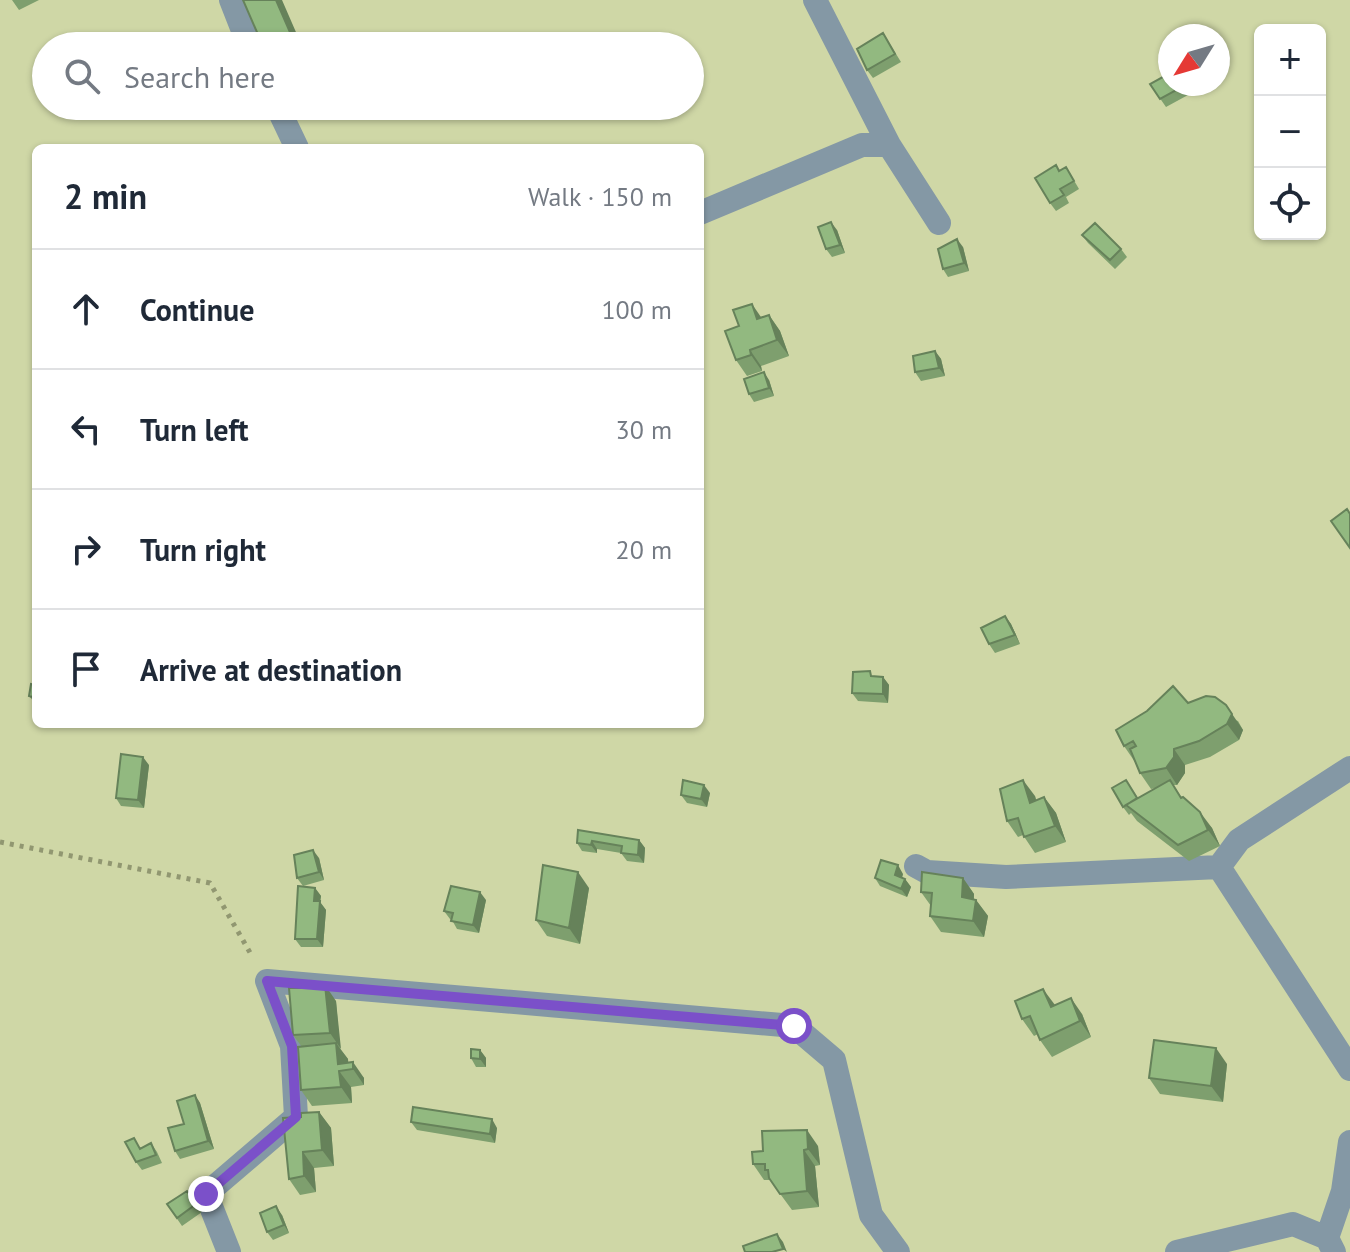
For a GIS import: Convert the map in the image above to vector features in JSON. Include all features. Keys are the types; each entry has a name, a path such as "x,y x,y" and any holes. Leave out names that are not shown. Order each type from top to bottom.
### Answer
{"street":[{"path":"231,0 244,32"},
{"path":"815,0 889,145 939,223"},
{"path":"284,120 295,144"},
{"path":"704,211 862,145 889,145"},
{"path":"1219,867 1239,840 1350,768"},
{"path":"916,866 927,872 1006,877 1219,867"},
{"path":"1219,867 1350,1069"},
{"path":"229,1252 206,1194 296,1117 292,1046 267,981 794,1026 834,1060 871,1215 898,1252"},
{"path":"1177,1252 1293,1224 1330,1245 1343,1191 1350,1142"}],"path":[{"path":"0,842 210,883 267,981"}],"building":[{"path":"243,0 276,0 290,32 257,32"},
{"path":"883,33 895,54 867,70 857,49"},
{"path":"1158,80 1158,96 1150,84"},
{"path":"1056,165 1059,171 1066,167 1074,181 1060,189 1064,195 1050,203 1035,178"},
{"path":"831,222 840,245 826,249 818,227"},
{"path":"1095,223 1121,249 1110,260 1082,235"},
{"path":"957,239 964,263 943,269 938,249"},
{"path":"752,304 757,319 769,315 777,340 750,350 751,355 736,360 725,331 739,326 733,310"},
{"path":"935,351 939,368 915,372 913,356"},
{"path":"764,372 769,388 749,394 744,379"},
{"path":"1347,509 1350,514 1350,548 1331,521"},
{"path":"1005,616 1015,635 989,644 981,628"},
{"path":"870,671 871,676 883,677 883,694 852,693 853,672"},
{"path":"1173,686 1188,703 1206,696 1215,697 1232,714 1227,724 1199,741 1174,749 1174,757 1166,768 1140,773 1130,749 1136,746 1133,741 1124,746 1116,730 1147,711"},
{"path":"121,754 143,757 138,800 116,798"},
{"path":"683,780 704,785 701,799 681,795"},
{"path":"1023,780 1030,803 1044,797 1055,826 1024,837 1018,818 1007,821 1000,789"},
{"path":"1126,780 1137,798 1123,807 1112,788"},
{"path":"1170,780 1181,798 1200,812 1208,830 1178,845 1126,805"},
{"path":"578,830 639,840 638,855 621,853 622,846 592,841 591,845 577,843"},
{"path":"313,850 319,872 297,878 294,855"},
{"path":"881,860 898,865 895,875 905,879 901,889 875,878"},
{"path":"543,865 578,872 569,928 536,920"},
{"path":"922,872 963,878 962,897 976,900 973,921 930,916 932,893 921,892"},
{"path":"298,886 315,888 314,901 320,901 317,939 295,939"},
{"path":"451,886 480,892 473,925 451,921 453,913 444,911"},
{"path":"301,985 325,985 330,1033 293,1035 289,988 302,988"},
{"path":"1043,989 1051,1007 1071,998 1080,1021 1040,1040 1030,1016 1022,1019 1015,1001"},
{"path":"1154,1040 1216,1048 1211,1086 1149,1078"},
{"path":"336,1043 338,1064 353,1062 353,1069 339,1071 341,1087 301,1090 298,1047"},
{"path":"471,1049 480,1050 480,1059 471,1058"},
{"path":"195,1095 208,1141 175,1151 168,1128 184,1124 177,1101"},
{"path":"413,1107 492,1119 490,1134 411,1122"},
{"path":"319,1112 322,1150 303,1152 304,1176 289,1179 283,1118"},
{"path":"807,1130 808,1149 804,1150 807,1191 780,1194 769,1178 768,1170 765,1170 765,1164 753,1164 752,1152 763,1151 762,1131"},
{"path":"134,1138 140,1149 151,1143 156,1155 136,1162 125,1142"},
{"path":"187,1191 196,1204 177,1218 167,1204"},
{"path":"276,1206 284,1225 267,1232 260,1213"},
{"path":"777,1234 783,1249 745,1252 743,1246"}],"route":[{"path":"206,1194 296,1117 292,1046 267,981 794,1026"}]}
